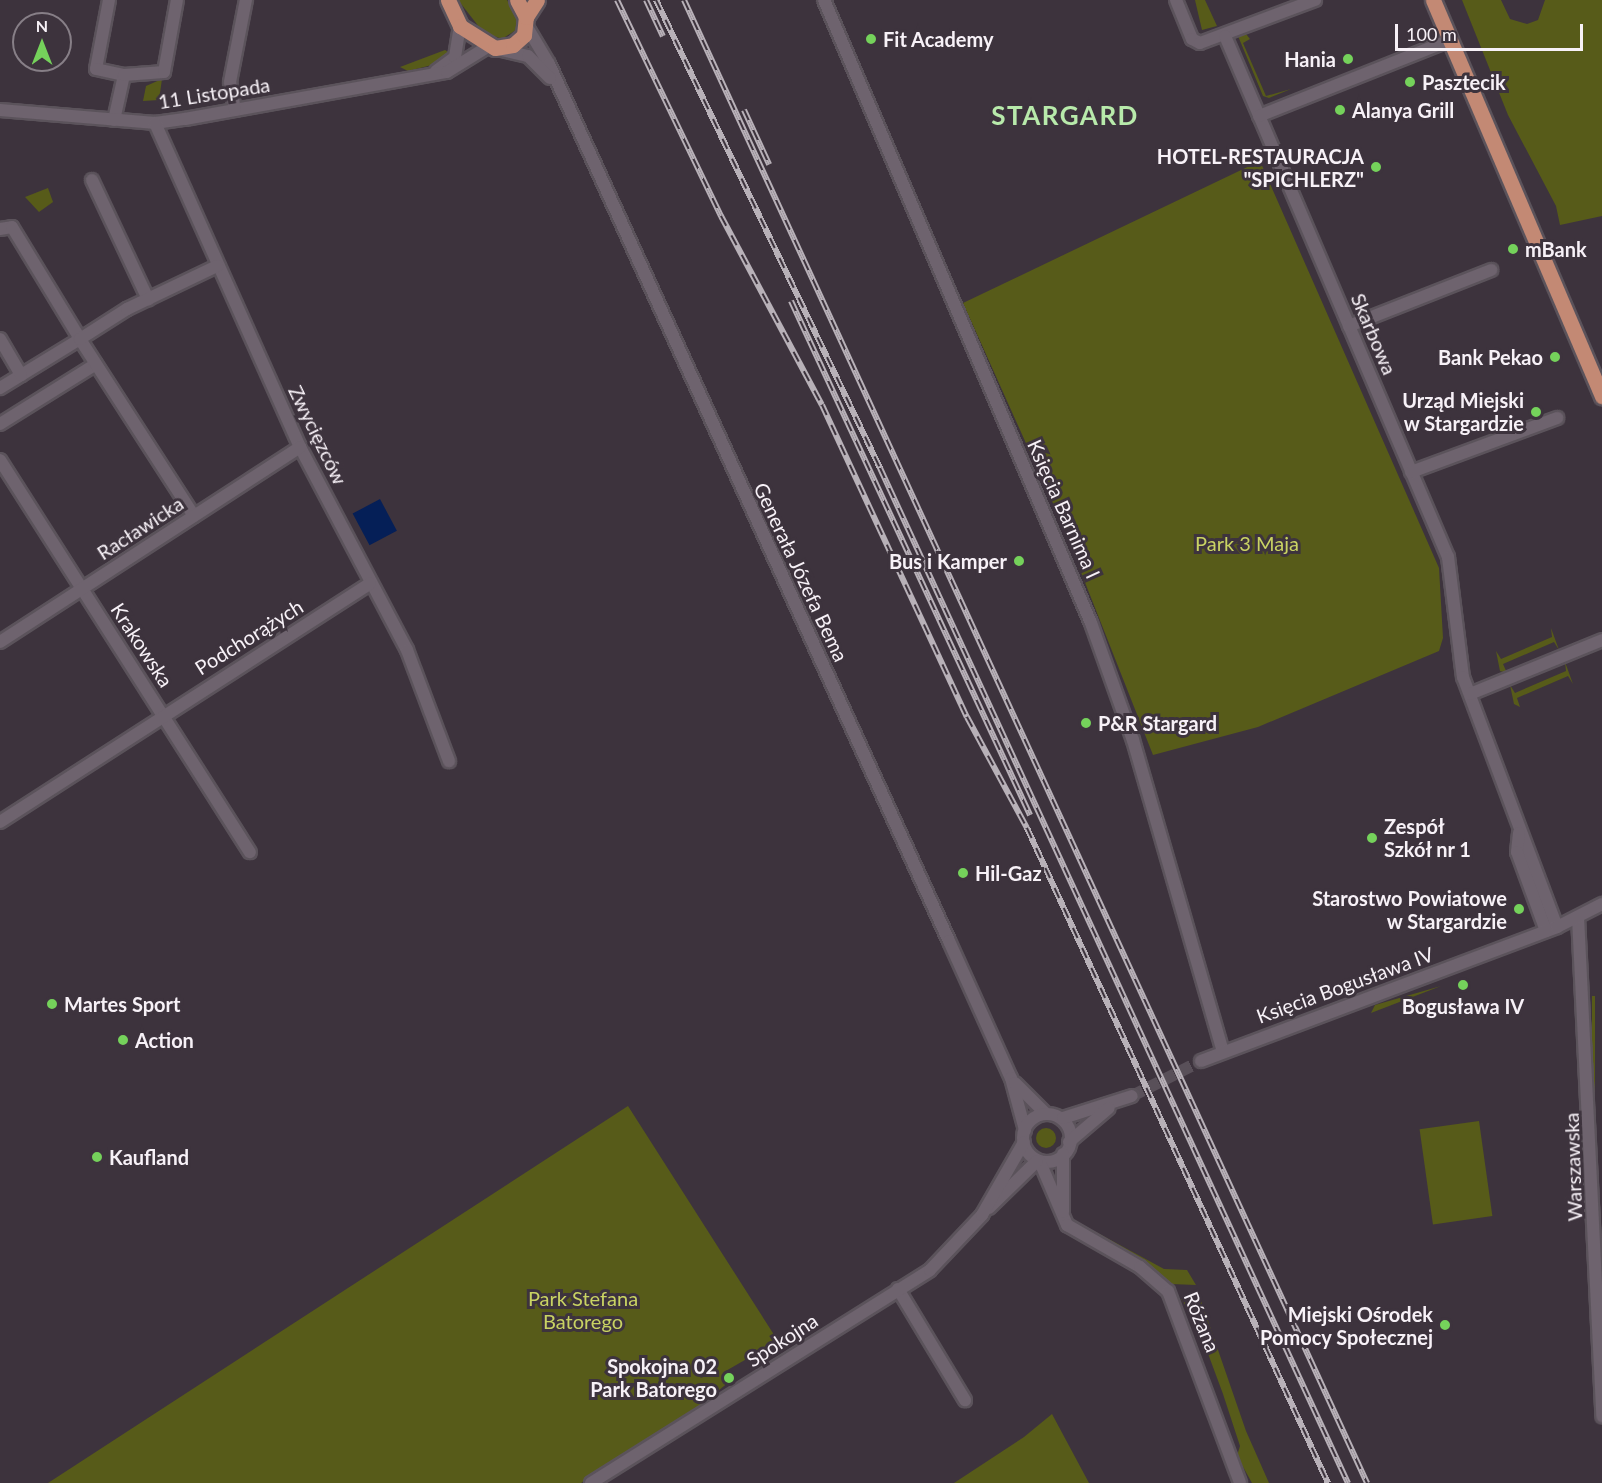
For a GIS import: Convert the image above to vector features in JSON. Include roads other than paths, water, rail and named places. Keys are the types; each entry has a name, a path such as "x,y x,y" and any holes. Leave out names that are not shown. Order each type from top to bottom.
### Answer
{"main road":[{"path":"517,0 526,22"},
{"path":"447,2 460,26 492,47 517,42 537,0"},
{"path":"1433,0 1602,397"}],"street":[{"path":"109,0 96,69 124,75 164,72 177,0"},
{"path":"235,110 230,82 246,0"},
{"name":"Księcia Barnima I","path":"824,0 1087,613 1133,740 1223,1051"},
{"path":"1176,0 1192,39 1200,43 1225,36 1315,0"},
{"name":"Generała Józefa Bema","path":"526,22 1011,1078 1025,1136"},
{"name":"11 Listopada","path":"433,73 455,57 460,26"},
{"name":"Skarbowa","path":"1225,36 1453,573 1458,653 1470,694 1552,929"},
{"path":"1259,116 1450,40"},
{"name":"11 Listopada","path":"0,110 155,123 460,67 492,47"},
{"name":"Generała Józefa Bema","path":"492,47 528,56 555,83"},
{"path":"114,120 124,75"},
{"name":"Zwycięzców","path":"155,123 217,266 300,447 369,584 406,650 449,761"},
{"path":"92,180 148,299"},
{"path":"0,229 12,228 80,339 194,516"},
{"path":"0,388 148,299 217,266"},
{"path":"1349,326 1491,270"},
{"path":"0,339 21,375"},
{"path":"0,424 96,364"},
{"path":"1411,472 1557,418"},
{"name":"Racławicka","path":"0,642 300,447"},
{"name":"Krakowska","path":"0,460 250,852"},
{"name":"Podchorążych","path":"0,822 164,714 369,584"},
{"path":"1470,694 1602,640"},
{"name":"Księcia Bogusława IV","path":"1201,1061 1552,929 1602,904"},
{"name":"Warszawska","path":"1578,918 1602,1416"},
{"name":"Generała Józefa Bema","path":"1011,1078 1046,1114"},
{"path":"1067,1225 1025,1136 1046,1114 1063,1118 1113,1105 1132,1096"},
{"path":"1067,1225 1061,1194 1063,1154 1069,1142 1113,1105"},
{"path":"1063,1118 1069,1142"},
{"name":"Spokojna","path":"982,1215 1025,1136"},
{"path":"1038,1162 1063,1154"},
{"name":"Spokojna","path":"591,1483 930,1270 982,1215 1038,1162"},
{"name":"Różana","path":"1067,1225 1140,1267 1168,1291 1240,1483"},
{"path":"898,1289 965,1400"}],"water":[{"path":"380,499 397,531 370,545 353,514"}],"tunnel":[{"path":"1132,1096 1201,1061"}],"railway":[{"path":"617,0 721,216 822,405 967,717 1027,828 1328,1483"},
{"path":"646,0 663,36"},
{"path":"656,0 880,468 1348,1483"},
{"path":"684,0 1367,1483"},
{"path":"744,110 769,164"},
{"path":"791,301 1030,815"}],"place":[{"name":"Fit Academy","path":"871,39"},
{"name":"Hania","path":"1348,59"},
{"name":"Pasztecik","path":"1410,82"},
{"name":"Alanya Grill","path":"1340,110"},
{"name":"HOTEL-RESTAURACJA \"SPICHLERZ\"","path":"1376,167"},
{"name":"mBank","path":"1513,249"},
{"name":"Bank Pekao","path":"1555,357"},
{"name":"Urząd Miejski w Stargardzie","path":"1536,412"},
{"name":"Bus i Kamper","path":"1019,561"},
{"name":"P&R Stargard","path":"1086,723"},
{"name":"Zespół Szkół nr 1","path":"1372,838"},
{"name":"Hil-Gaz","path":"963,873"},
{"name":"Starostwo Powiatowe w Stargardzie","path":"1519,909"},
{"name":"Bogusława IV","path":"1463,985"},
{"name":"Martes Sport","path":"52,1004"},
{"name":"Action","path":"123,1040"},
{"name":"Kaufland","path":"97,1157"},
{"name":"Miejski Ośrodek Pomocy Społecznej","path":"1445,1325"},
{"name":"Spokojna 02 Park Batorego","path":"729,1378"}],"district":[{"name":"STARGARD","path":"1065,116"}],"park label":[{"name":"Park 3 Maja","path":"1247,543"},
{"name":"Park Stefana Batorego","path":"583,1310"}]}
